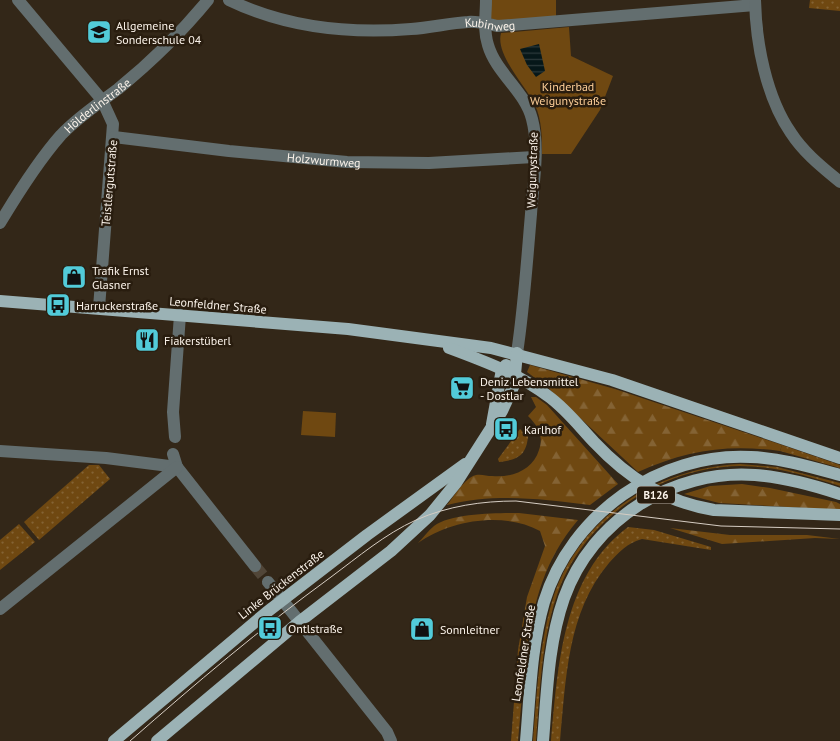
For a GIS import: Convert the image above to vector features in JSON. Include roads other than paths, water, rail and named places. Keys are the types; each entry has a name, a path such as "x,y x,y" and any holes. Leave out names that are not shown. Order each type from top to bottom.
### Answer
{"main road":[{"name":"Leonfeldner Straße","path":"0,301 348,329 432,342 472,345 517,353 650,392 840,458"},
{"name":"Leonfeldner Straße","path":"432,342 502,369 548,396 615,463 638,481 663,496 695,507 729,512 840,515"},
{"path":"502,369 517,353"},
{"name":"Linke Brückenstraße","path":"157,741 299,622 412,533 444,498 502,411 516,376 517,353"},
{"name":"Linke Brückenstraße","path":"492,427 502,369"},
{"name":"Leonfeldner Straße","path":"526,741 532,666 538,625 547,595 557,570 575,540 608,505 652,477 678,466 712,459 751,457 778,460 840,475"},
{"name":"Linke Brückenstraße","path":"114,741 282,600 472,458"},
{"name":"B126","path":"543,741 553,645 564,598 585,558 612,525 649,498 669,489 710,476 755,475 776,477 840,494"}],"street":[{"name":"Teistlergutstraße","path":"18,0 102,100 111,118 114,137 99,308"},
{"name":"Hölderlinstraße","path":"2,215 56,141 82,114 159,53 208,0"},
{"name":"Kubinweg","path":"229,0 272,18 344,29 411,29 469,22 498,26 755,3"},
{"name":"Weigunystraße","path":"486,0 485,24 487,44 491,55 527,105 532,120 534,156 517,353"},
{"path":"755,3 764,61 782,119 802,148 840,182"},
{"name":"Holzwurmweg","path":"114,137 229,151 347,162 429,163 534,156"},
{"path":"174,437 173,412 180,315"},
{"path":"0,451 106,458 178,467"},
{"path":"173,454 178,467 255,566"},
{"path":"0,609 178,467"},
{"path":"268,582 387,732 391,741"}],"tunnel":[{"path":"255,566 268,582"}],"tram line":[{"path":"130,741 254,636 305,596 383,539 416,520 440,511 478,503 516,501 721,526 840,529"}],"place":[{"name":"Allgemeine Sonderschule 04","path":"99,32"},
{"name":"Trafik Ernst Glasner","path":"74,277"},
{"name":"Harruckerstraße","path":"58,305"},
{"name":"Fiakerstüberl","path":"147,340"},
{"name":"Deniz Lebensmittel - Dostlar","path":"462,388"},
{"name":"Karlhof","path":"506,429"},
{"name":"Ontlstraße","path":"270,628"},
{"name":"Sonnleitner","path":"422,629"}],"park label":[{"name":"Kinderbad Weigunystraße","path":"568,93"}]}
